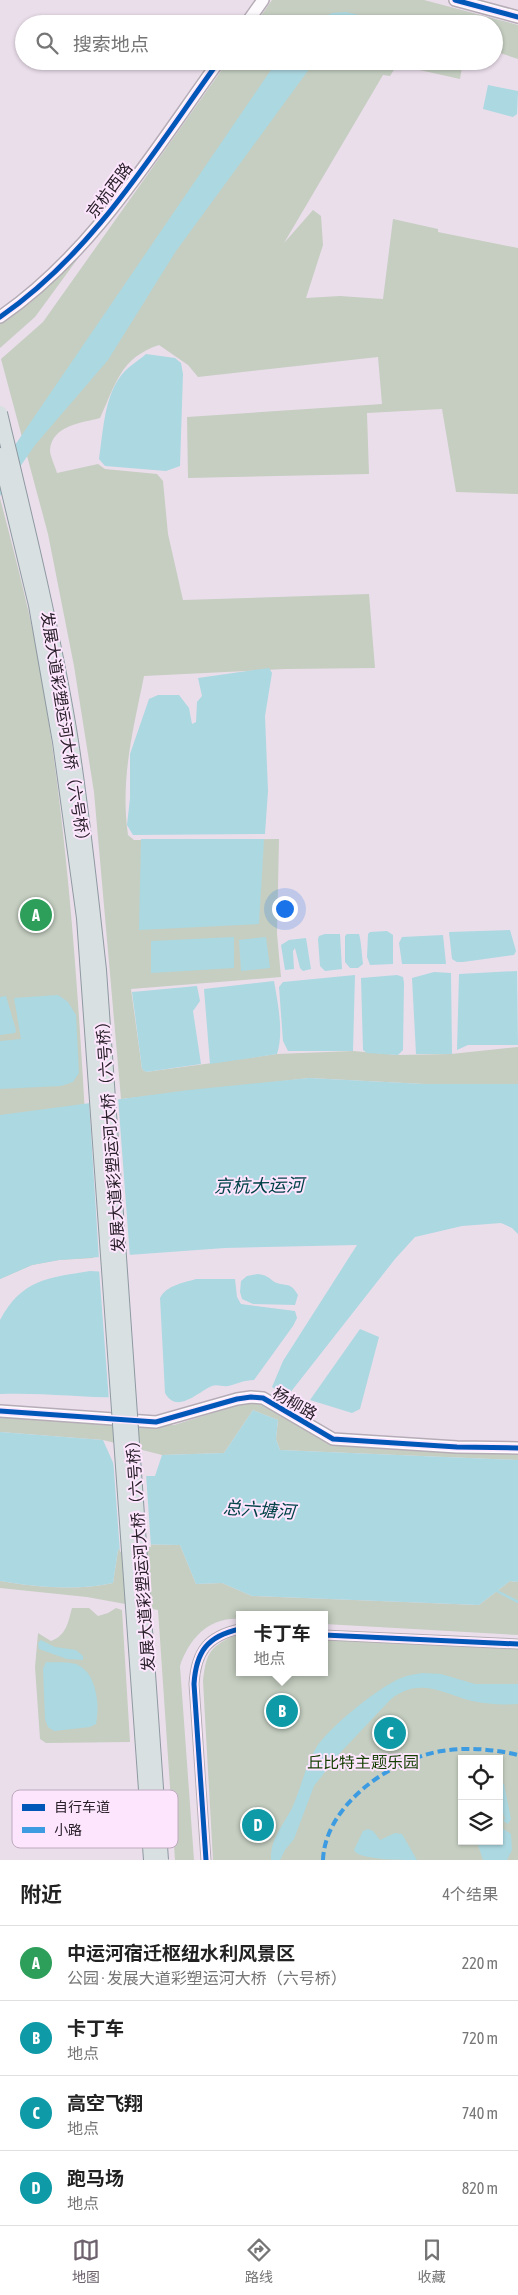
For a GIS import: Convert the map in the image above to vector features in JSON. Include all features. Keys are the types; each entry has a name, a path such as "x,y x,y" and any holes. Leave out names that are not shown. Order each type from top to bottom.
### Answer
{"main road":[{"name":"发展大道彩塑运河大桥（六号桥）","path":"0,413 51,630 69,729 88,860 99,980 156,1790"},
{"name":"发展大道彩塑运河大桥（六号桥）","path":"0,455 36,605 48,668 62,751 84,918 146,1790"}],"street":[{"path":"252,15 263,0"},
{"path":"455,0 518,17"},
{"name":"京杭西路","path":"0,318 50,278 108,214 212,70"},
{"name":"杨柳路","path":"0,1411 156,1422 237,1400 257,1397 263,1398 333,1439 457,1447 518,1448"},
{"path":"206,1860 194,1684 195,1669 198,1657 207,1645 226,1632 236,1630"},
{"path":"328,1635 518,1644"}],"green space":[{"path":"272,0 424,0 480,15 261,15"},
{"path":"503,21 518,25 518,59 503,54"},
{"path":"222,70 394,70 390,76 383,75 284,243 313,210 321,216 323,245 306,298 340,296 383,299 393,219 438,229 438,232 518,248 518,494 456,492 442,409 367,413 369,474 188,478 187,417 382,404 378,357 198,377 188,365 159,345 146,350 127,365 115,383 100,418 69,426 62,430 56,435 50,450 57,473 98,464 105,469 157,474 163,481 168,534 183,600 369,594 375,668 286,669 144,676 129,755 126,794 128,835 134,840 279,839 277,934 281,977 131,989 142,1069 146,1072 277,1054 353,1051 398,1055 451,1054 518,1047 518,1084 424,1084 309,1078 121,1099 94,792 74,666 48,534 1,359 43,322"},
{"path":"420,70 462,70 460,79"},
{"path":"87,246 35,317 0,348 0,323 30,303"},
{"path":"0,498 37,652 62,819 75,965 93,1258 59,1260 32,1265 0,1279"},
{"path":"251,1401 268,1407 327,1441 518,1449 518,1460 280,1450 276,1439 278,1420 253,1410 224,1453 162,1455 103,1440 0,1432 0,1416 174,1425"},
{"path":"129,1544 180,1545 196,1584 222,1583 252,1596 479,1605 510,1581 518,1582 518,1635 328,1624 328,1611 236,1611 236,1619 228,1619 210,1626 189,1647 180,1666 194,1860 175,1860 174,1848 178,1848 178,1790 170,1790 158,1610 87,1597 0,1588 0,1581 56,1587 85,1587 113,1583 118,1550"},
{"path":"72,1608 89,1608 98,1616 116,1608 122,1610 130,1742 46,1743 40,1739 35,1667 38,1633 51,1641 56,1638 64,1632"},
{"name":"丘比特主题乐园","path":"236,1635 236,1676 328,1676 328,1638 518,1648 518,1860 213,1860 203,1681 208,1657 215,1647"}],"water":[{"path":"346,12 359,15 328,15"},
{"path":"271,70 308,70 176,251 108,360 35,445 0,496 0,467"},
{"path":"488,85 518,91 517,114 513,117 483,109"},
{"path":"146,354 175,358 181,363 183,374 180,466 166,471 105,466 99,459 105,416 111,395 123,374"},
{"path":"269,668 272,673 265,716 268,791 265,834 133,835 127,825 130,798 130,754 149,699 158,695 179,695 189,708 192,724 196,722 197,702 202,696 198,678"},
{"path":"141,839 264,839 259,924 139,930"},
{"path":"510,930 516,951 514,955 463,962 457,962 452,959 449,932"},
{"path":"387,931 393,935 393,964 370,965 367,957 368,934 370,932"},
{"path":"340,934 342,969 325,971 320,966 318,939 319,936"},
{"path":"347,934 359,934 363,964 358,968 350,968 345,962 345,936"},
{"path":"443,935 446,964 402,964 399,943 402,937"},
{"path":"234,937 234,968 151,973 151,941"},
{"path":"266,937 270,968 241,971 239,940"},
{"path":"306,938 311,969 303,971 300,968 295,948 293,951 294,969 285,970 281,945 289,940"},
{"path":"517,971 518,1045 468,1045 457,1050 459,974"},
{"path":"434,972 451,973 452,1054 416,1054 412,978"},
{"path":"355,975 353,1051 288,1051 283,1041 279,987 283,982"},
{"path":"397,975 403,977 404,983 403,1050 398,1055 367,1053 363,1050 361,978"},
{"path":"274,981 280,1028 277,1054 210,1064 204,989"},
{"path":"197,986 200,1001 193,1011 201,1064 146,1072 142,1069 132,992"},
{"path":"58,995 68,1002 76,1015 79,1073 73,1082 61,1086 0,1089 0,1041 21,1039 14,998"},
{"path":"6,996 16,1030 15,1033 0,1035 0,997"},
{"name":"京杭大运河","path":"309,1078 424,1084 518,1084 518,1234 512,1228 501,1223 462,1226 415,1237 395,1259 286,1398 272,1387 283,1361 357,1245 225,1248 59,1260 32,1265 0,1279 0,1115 189,1090"},
{"path":"90,1271 126,1273 136,1397 0,1394 0,1320 8,1306 27,1288 38,1283 61,1276"},
{"path":"258,1274 267,1276 277,1283 292,1287 298,1295 295,1305 253,1304 242,1299 240,1292 241,1281 247,1276"},
{"path":"196,1279 235,1279 237,1297 241,1304 295,1311 297,1318 254,1380 228,1386 212,1386 188,1400 176,1402 165,1393 160,1298 171,1287"},
{"path":"360,1329 379,1337 360,1409 352,1413 310,1400"},
{"name":"总六塘河","path":"253,1410 278,1420 276,1439 280,1450 518,1460 518,1582 510,1581 479,1605 252,1596 222,1583 196,1584 180,1545 129,1544 118,1550 113,1583 85,1587 56,1587 0,1581 0,1432 103,1440 119,1476 155,1476 162,1455 224,1453"},
{"path":"41,1640 55,1647 76,1650 83,1656 83,1660 67,1659 39,1649 38,1643"},
{"path":"46,1662 78,1665 89,1675 96,1691 98,1708 96,1724 90,1727 54,1731 48,1727 45,1719 43,1669"},
{"path":"423,1673 441,1674 475,1684 518,1684 518,1704 477,1702 431,1689 421,1688 402,1692 391,1699 339,1754 314,1786 294,1839 280,1860 271,1860 275,1839 292,1808 312,1755 322,1739 355,1708 380,1690 401,1678"},
{"path":"503,1783 511,1819 508,1824 503,1821 505,1818 503,1813"},
{"path":"368,1829 373,1831 380,1840 395,1833 402,1834 417,1860 372,1858 357,1853 354,1850 363,1831"},
{"path":"503,1829 511,1834 512,1850 507,1860 483,1860 478,1845 503,1845"}],"pier":[{"path":"118,1097 130,1258 99,1260 89,1101"},
{"path":"99,1269 126,1270 131,1277 139,1396 137,1399 109,1401"},
{"path":"113,1458 120,1474 146,1474 151,1547 129,1547 120,1552"}],"waterway":[{"path":"497,1591 518,1602"}],"marked path":[{"path":"323,1860 327,1840 335,1821 348,1803 364,1788 402,1764 422,1756 461,1749 480,1749 518,1755"}],"cycle path":[{"path":"455,0 518,17"},
{"path":"0,317 64,263 93,232 120,199 213,70"},
{"path":"0,1411 156,1422 237,1399 251,1397 263,1398 333,1439 457,1447 518,1448"},
{"path":"206,1860 194,1684 195,1673 197,1663 205,1647 219,1636 236,1630"},
{"path":"328,1635 518,1644"}],"place":[{"name":"中运河宿迁枢纽水利风景区","path":"36,915"},
{"name":"卡丁车","path":"282,1711"},
{"name":"高空飞翔","path":"390,1733"},
{"name":"跑马场","path":"258,1825"}]}
